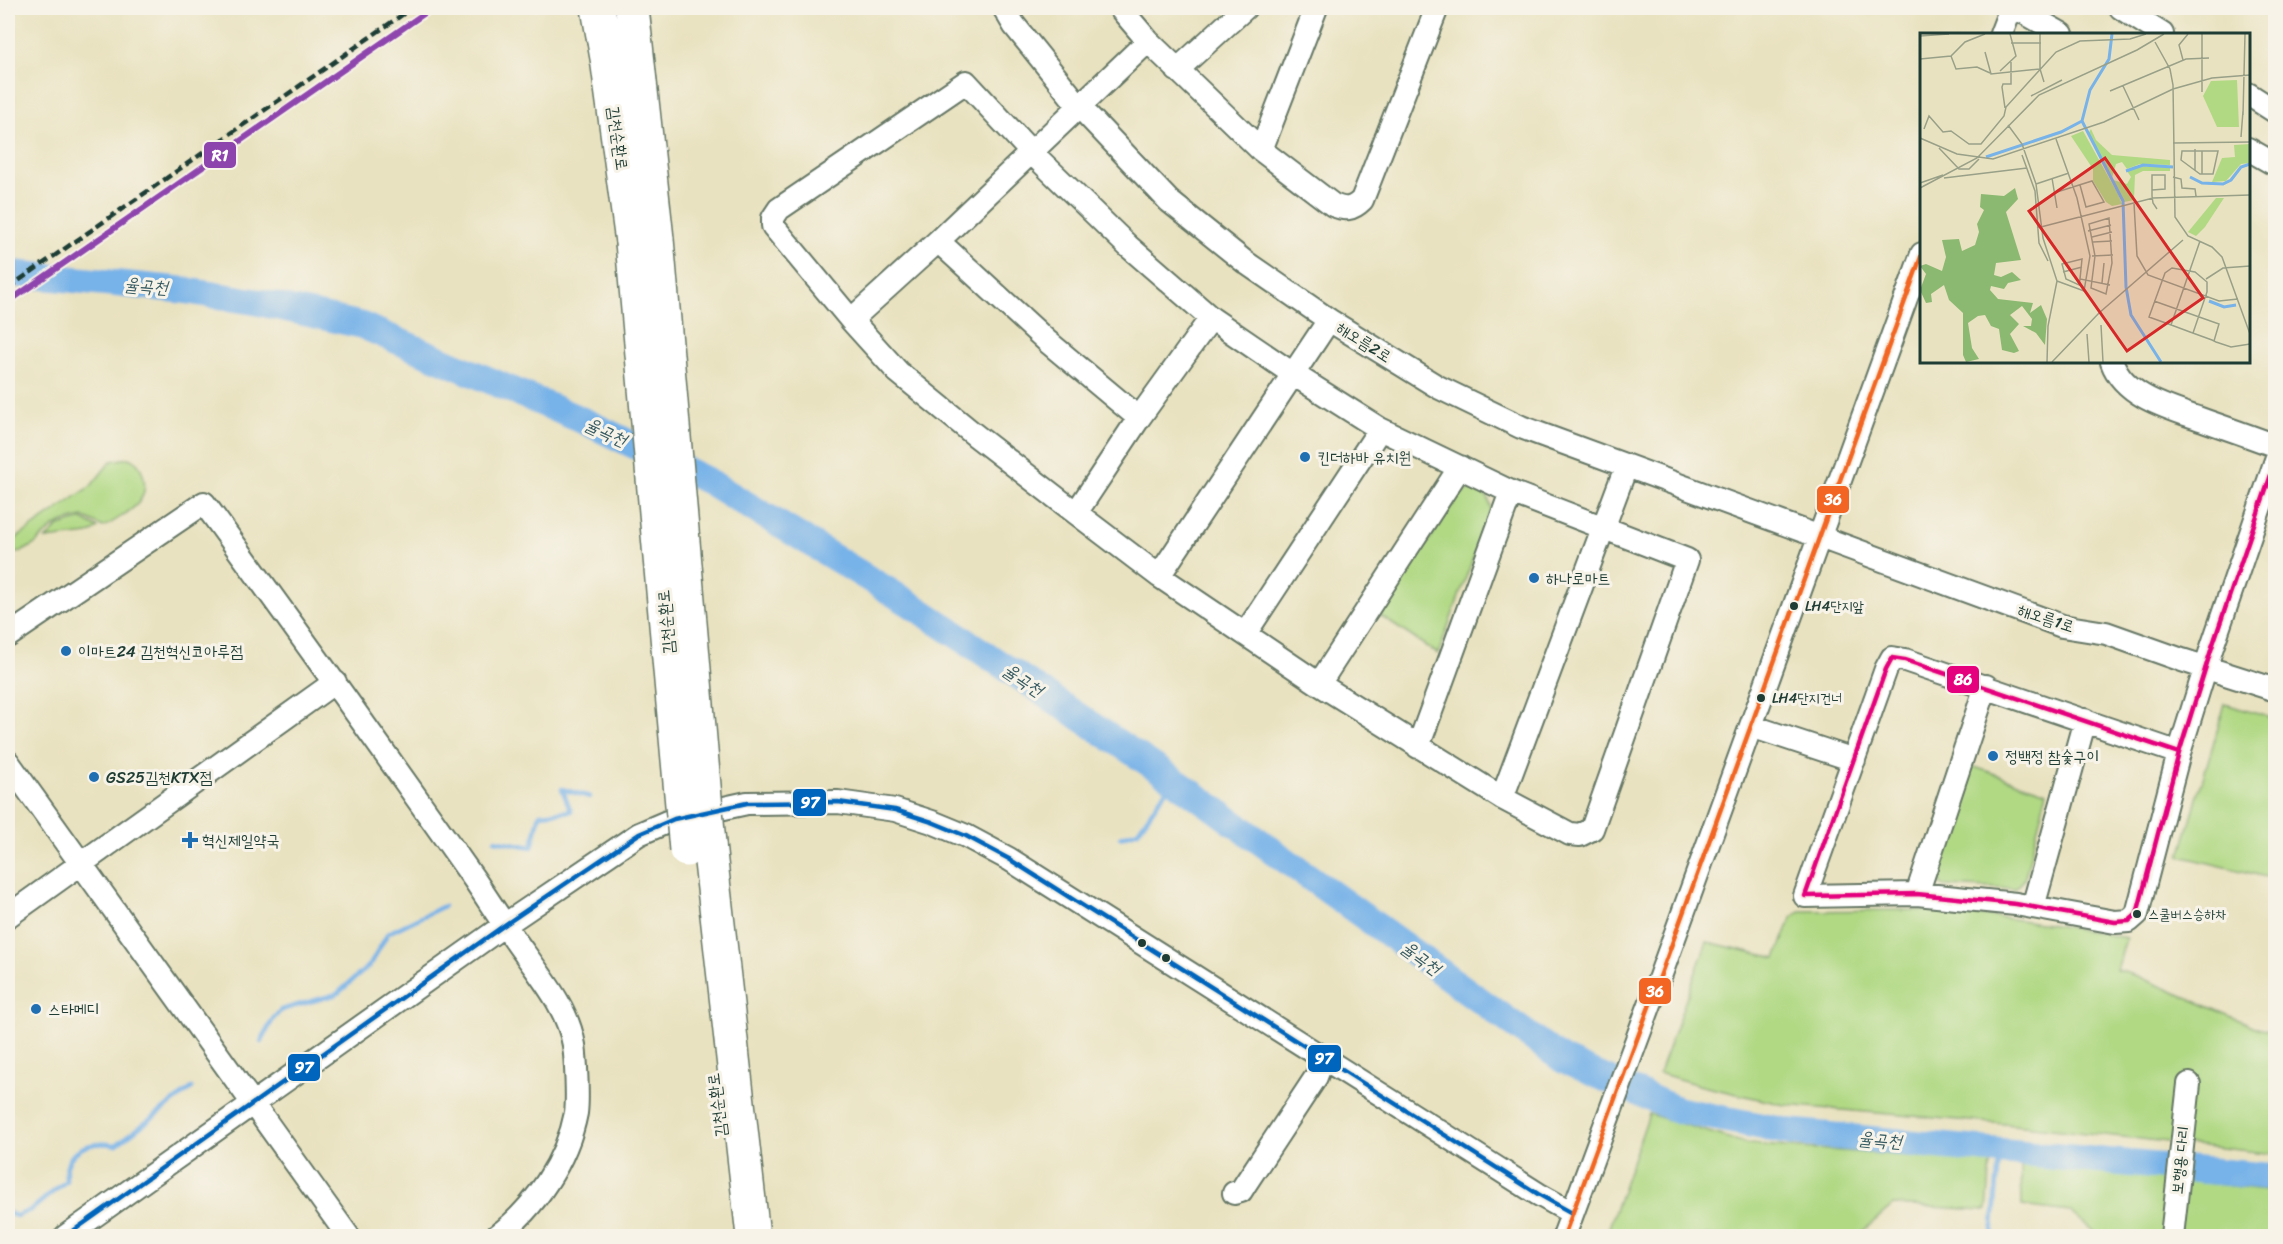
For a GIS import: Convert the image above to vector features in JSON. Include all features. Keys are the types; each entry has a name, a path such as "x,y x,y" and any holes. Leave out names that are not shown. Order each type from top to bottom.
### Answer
{"highway":[{"name":"김천순환로","path":"597,8 644,240"},
{"name":"김천순환로","path":"632,8 644,240 732,1236"},
{"name":"김천순환로","path":"697,847 753,1236"}],"street":[{"name":"해오름2로","path":"1004,8 1014,25 1079,106 1169,201 1245,262 1329,320 1470,404 1521,428 1820,536"},
{"path":"1120,8 1148,41 1261,150 1333,205 1343,209 1354,208 1362,200 1437,8"},
{"path":"1178,70 1245,8"},
{"path":"1261,150 1314,8"},
{"path":"2001,33 2011,8"},
{"path":"2016,8 2060,33"},
{"path":"2121,8 2160,33"},
{"path":"851,320 938,241 1148,41"},
{"path":"966,82 1030,151 1128,246 1211,318 1380,429 1511,492 1687,560 1592,829 1581,836 1570,834 1502,798 1319,684 1159,576 898,372 851,320 773,226 773,218 779,209 966,82"},
{"path":"2250,95 2276,112"},
{"path":"2250,149 2276,165"},
{"path":"938,241 1048,342 1139,418"},
{"path":"1564,1236 1920,260"},
{"path":"1076,513 1139,418 1211,318"},
{"path":"1159,576 1329,320"},
{"path":"2112,363 2115,371 2124,382 2151,399 2276,446"},
{"path":"1245,634 1380,429"},
{"path":"2179,753 1986,686 1892,658 1886,669 1805,896 1917,894 2033,907 2115,922 2129,921 2137,914 2179,753 2276,460"},
{"path":"1319,684 1460,467"},
{"path":"1502,798 1626,467"},
{"path":"1418,747 1511,492"},
{"path":"8,636 204,503 335,682 506,924 566,1015 574,1045 576,1110 571,1134 560,1160 539,1194 507,1229 496,1236"},
{"name":"해오름1로","path":"1820,536 2062,626 2106,633 2276,690"},
{"path":"8,916 335,682"},
{"path":"1917,894 1986,686"},
{"path":"2033,907 2085,720"},
{"path":"1751,726 1854,760"},
{"path":"8,762 348,1236"},
{"path":"66,1236 506,924 639,834 674,819 757,803 838,802 894,810 957,833 1009,859 1528,1188 1572,1213"},
{"path":"1234,1193 1241,1191 1316,1077 1323,1059"},
{"name":"보행용 다리","path":"2172,1236 2189,1084"}],"green space":[{"path":"129,458 142,471 144,490 139,502 127,512 103,527 83,517 68,521 54,527 24,551 16,553 9,548 11,542 91,486 111,461"},
{"path":"1469,488 1488,497 1491,509 1438,654 1379,615 1459,495"},
{"path":"82,519 98,528 89,534 46,539 59,526"},
{"path":"2225,704 2275,719 2275,879 2180,856"},
{"path":"1972,766 2047,792 2024,880 2015,889 1942,886 1936,873"},
{"path":"1912,910 2020,920 2126,938 2117,970 2137,976 2260,1029 2275,1031 2275,1154 2005,1124 1785,1105 1702,1086 1659,1073 1707,942 1776,958 1791,919 1800,911"},
{"path":"1649,1114 1748,1144 1991,1162 1987,1210 1893,1205 1857,1236 1606,1236"},
{"path":"2021,1162 2275,1191 2275,1236 2099,1236 2071,1212 2022,1206"}],"waterway":[{"name":"율곡천","path":"8,273 182,290 257,302 361,325 586,422 708,481 912,605 1180,784 1563,1060 1678,1110 1791,1132 2276,1177"},
{"path":"1120,837 1138,831 1173,780"},
{"path":"495,840 532,847 540,814 571,811 562,789 590,797"},
{"path":"261,1042 273,1019 281,1010 337,994 370,965 388,933 444,906"},
{"path":"8,1212 16,1216 31,1210 66,1181 66,1169 70,1159 80,1149 94,1144 116,1145 192,1088"},
{"name":"율곡천","path":"1992,1236 2000,1151"}],"railway":[{"path":"8,288 412,8"}],"transit line":[{"name":"R1","path":"8,302 432,8"},
{"name":"36","path":"1564,1236 1920,260"},
{"name":"86","path":"2179,753 1905,660 1892,658 1886,669 1805,896 1917,894 2016,904 2115,922 2129,921 2137,914 2179,753 2212,647 2276,460"},
{"name":"97","path":"66,1236 506,924 639,834 674,819 747,803 838,802 895,810 966,836 1009,859 1538,1194 1572,1213"}],"place":[{"name":"킨더하바 유치원","path":"1305,457"},
{"name":"하나로마트","path":"1534,578"},
{"name":"LH4단지앞","path":"1794,606"},
{"name":"이마트24 김천혁신코아루점","path":"66,651"},
{"name":"LH4단지건너","path":"1761,698"},
{"name":"정백정 참숯구이","path":"1993,756"},
{"name":"GS25김천KTX점","path":"94,777"},
{"name":"혁신제일약국","path":"190,840"},
{"name":"스쿨버스승하차","path":"2137,914"},
{"name":"스타메디","path":"36,1009"}]}
